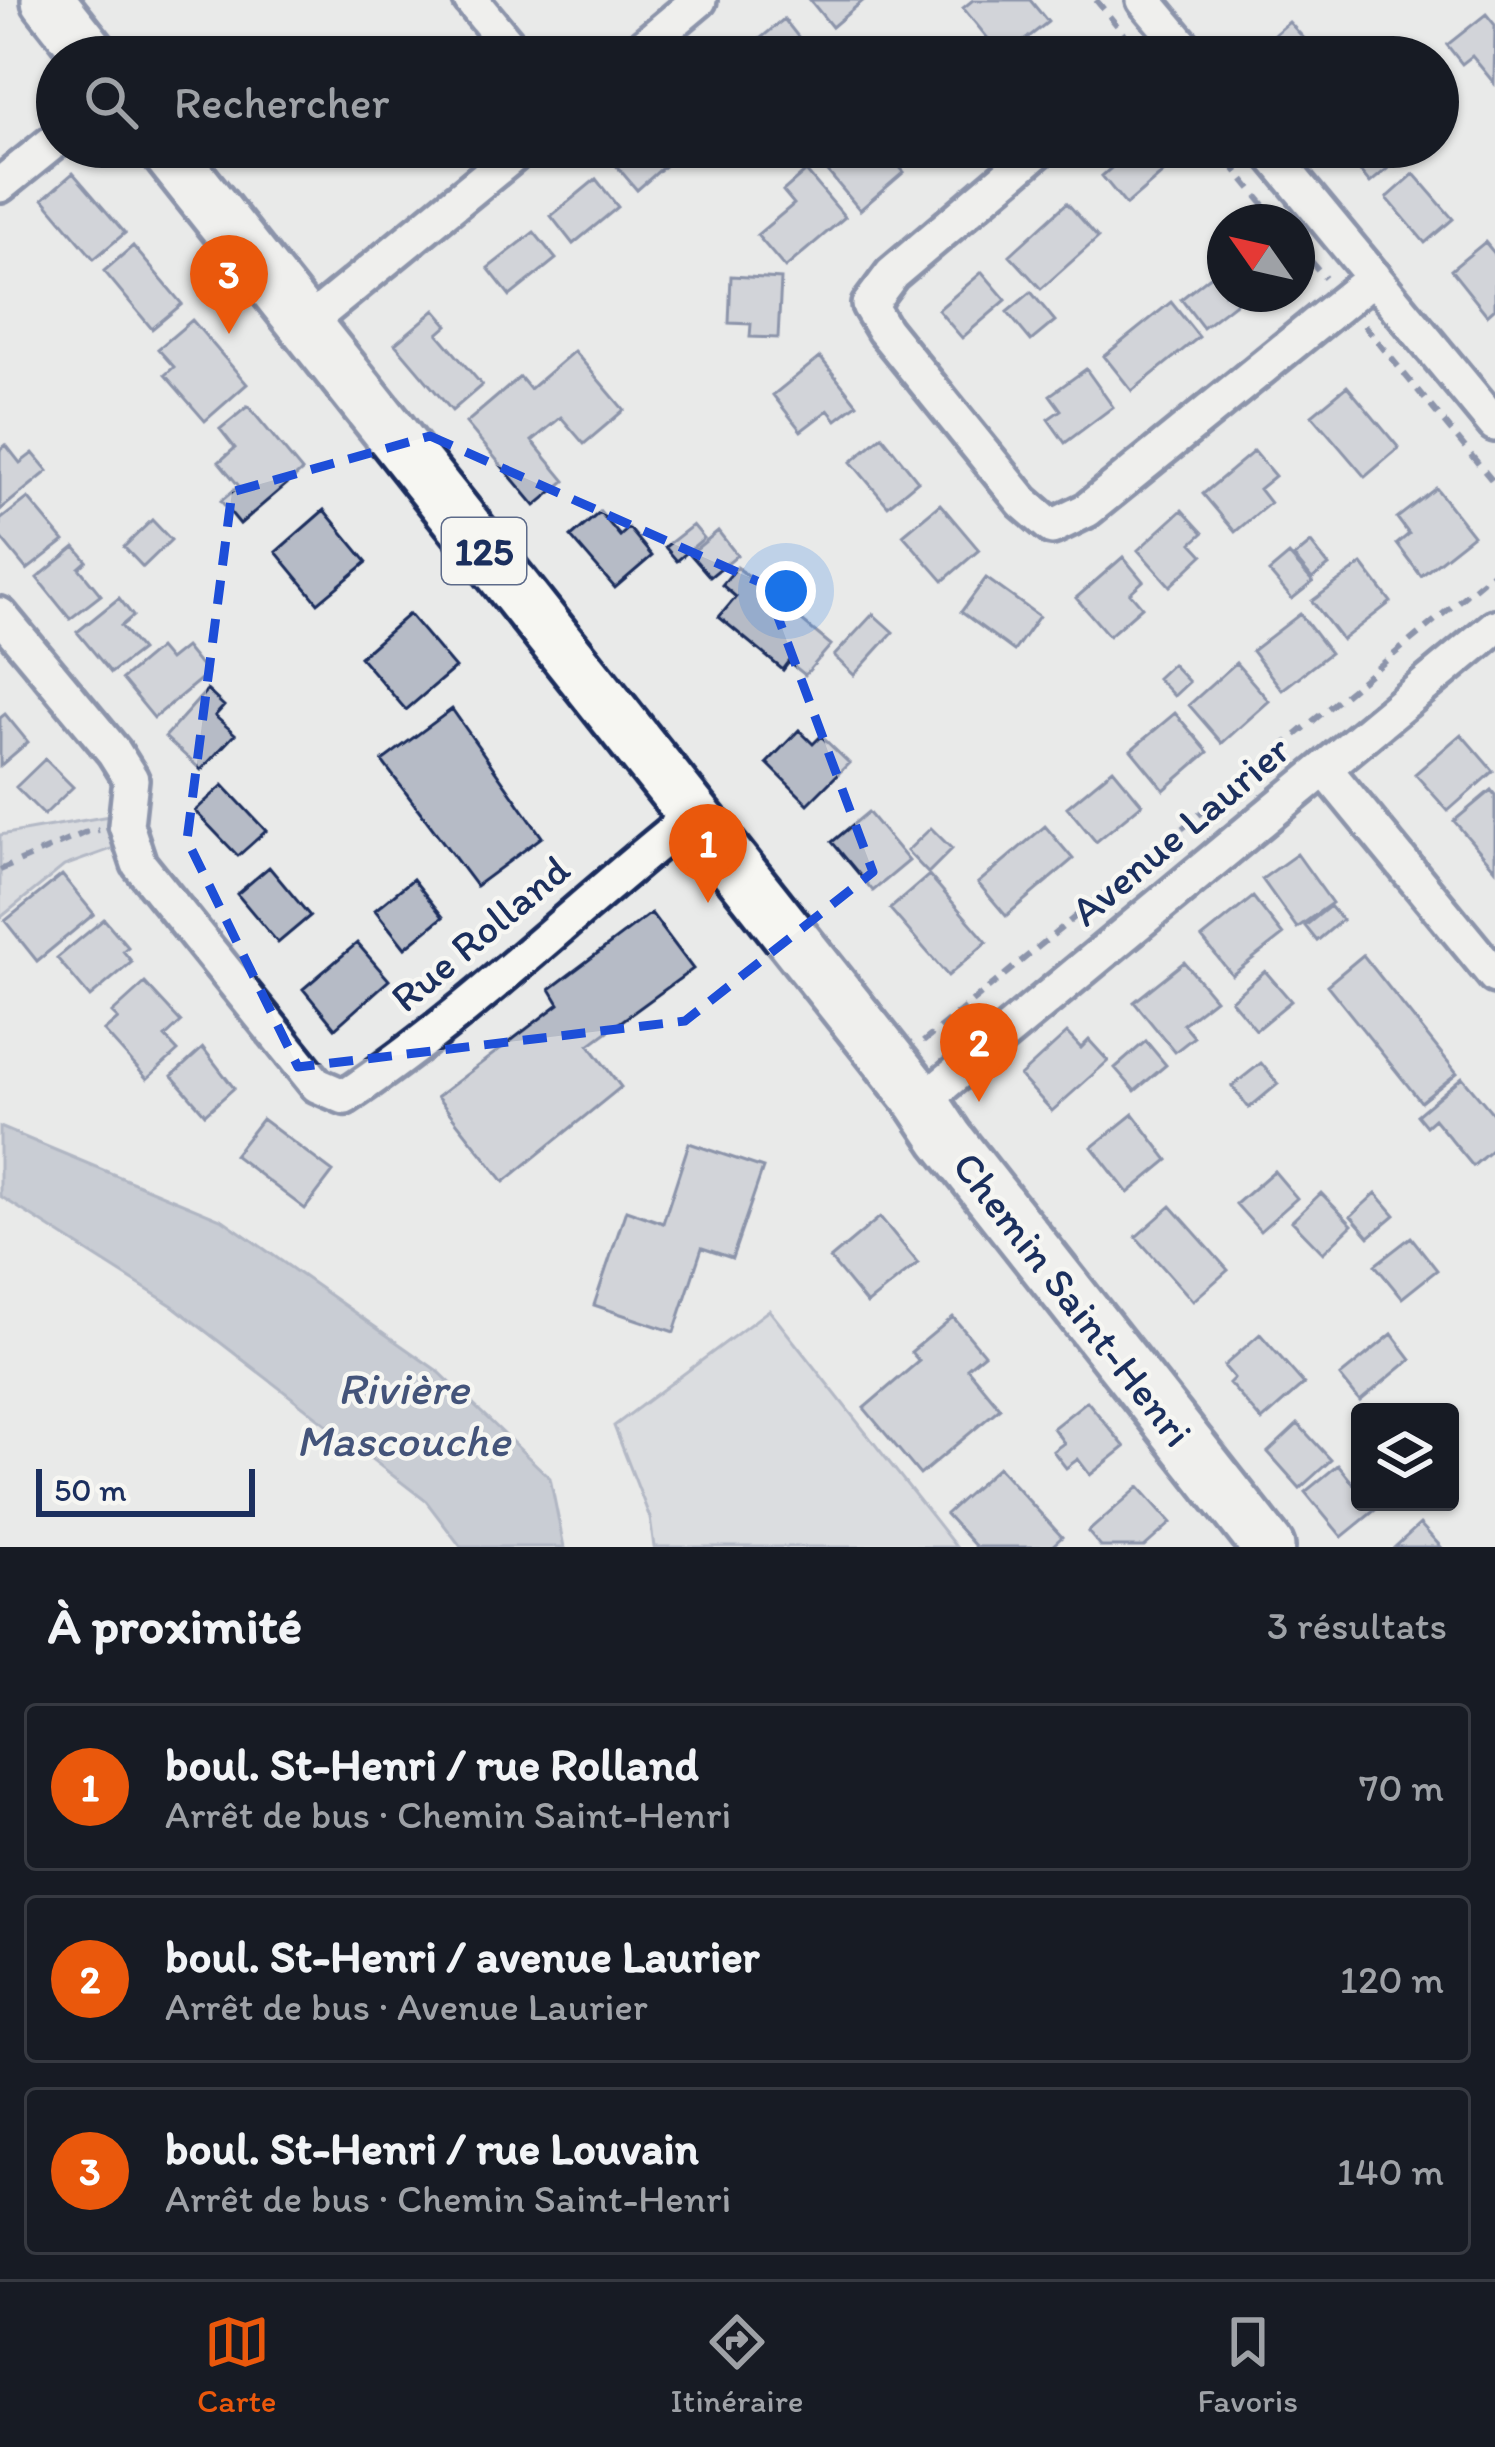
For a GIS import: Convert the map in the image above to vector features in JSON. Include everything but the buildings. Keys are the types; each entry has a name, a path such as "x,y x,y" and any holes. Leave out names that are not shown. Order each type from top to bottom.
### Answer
{"main road":[{"path":"48,0 76,36"},
{"name":"Chemin Saint-Henri","path":"180,168 922,1102 1268,1547"}],"street":[{"path":"471,0 501,36"},
{"path":"656,36 700,0"},
{"path":"1144,0 1159,36"},
{"path":"0,185 36,156"},
{"path":"304,326 497,168"},
{"path":"1017,168 892,274 869,304 884,330 1023,502 1052,527 1087,510 1374,277"},
{"path":"1283,168 1495,424"},
{"path":"0,615 115,752 131,779 126,825"},
{"name":"Avenue Laurier","path":"922,1102 1495,627"},
{"path":"1325,769 1495,976"},
{"name":"Rue Rolland","path":"126,825 139,864 317,1085 345,1097 390,1067 693,815"}],"path":[{"path":"1096,0 1144,36"},
{"path":"1234,168 1263,204"},
{"path":"1315,266 1326,279"},
{"path":"1362,323 1495,484"},
{"path":"910,1052 1495,571"},
{"path":"0,870 84,833 126,825"}],"highlighted area":[{"path":"430,436 766,585 873,872 685,1021 298,1067 187,840 232,492"}],"shaded area":[{"path":"109,816 114,848 64,866 0,918 0,835"},
{"path":"769,1310 956,1547 654,1547 650,1518 614,1426"}],"water":[{"name":"Rivière Mascouche","path":"0,1127 223,1220 439,1372 550,1478 564,1547 461,1547 426,1501 173,1306 0,1196"}],"place":[{"name":"boul. St-Henri / rue Louvain","path":"229,334"},
{"name":"boul. St-Henri / rue Rolland","path":"708,903"},
{"name":"boul. St-Henri / avenue Laurier","path":"979,1102"}]}
